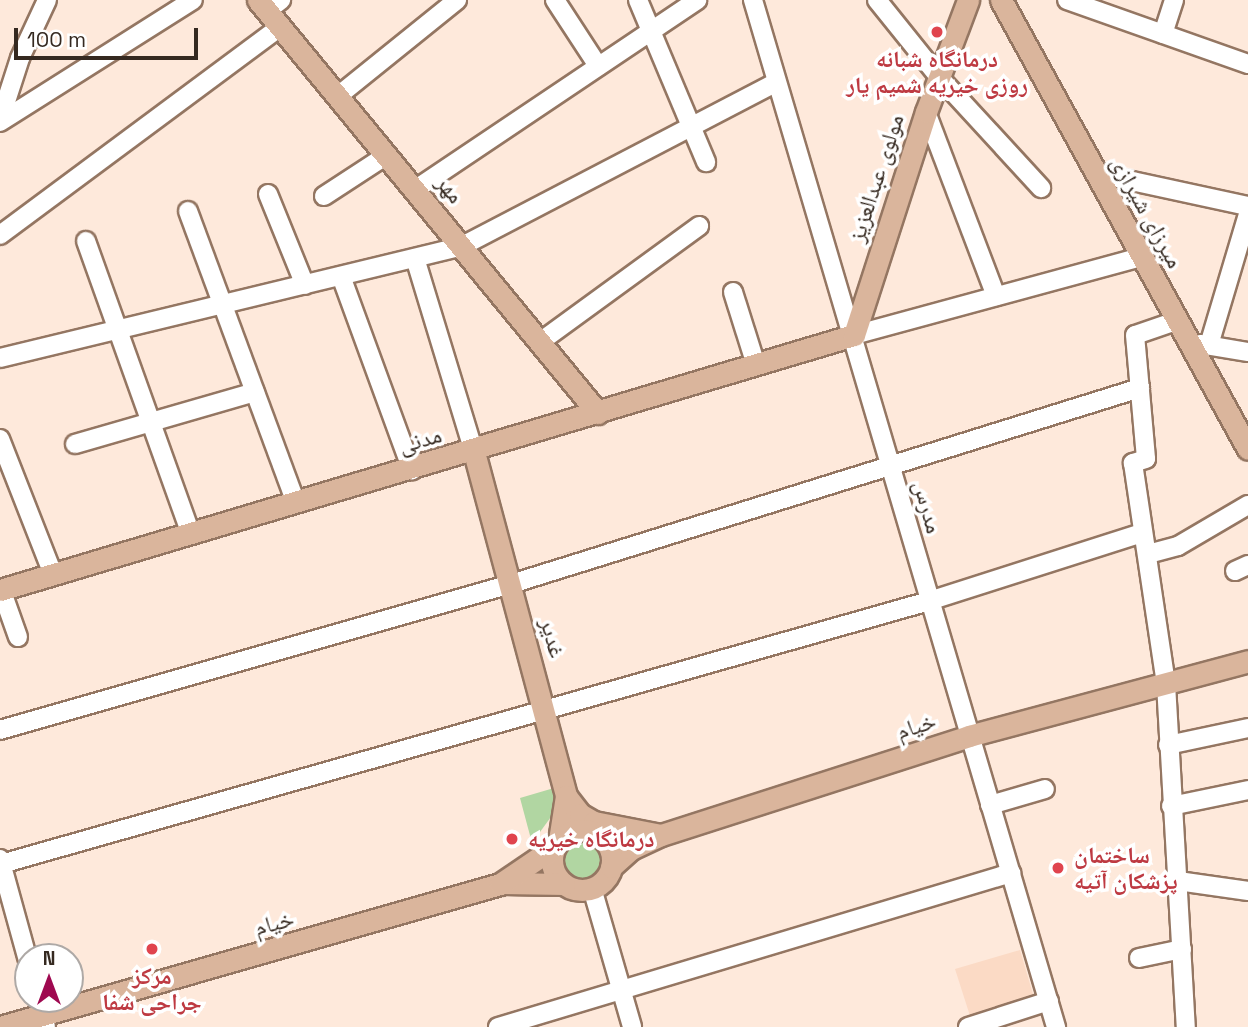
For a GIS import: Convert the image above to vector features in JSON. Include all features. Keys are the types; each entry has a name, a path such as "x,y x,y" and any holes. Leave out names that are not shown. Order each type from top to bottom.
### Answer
{"main road":[{"name":"مولوی عبدالعزیز","path":"854,335 926,112 968,0"},
{"name":"میرزای شیرازی","path":"1001,0 1248,449"},
{"name":"مهر","path":"272,9 338,96 598,413"},
{"name":"مدنی","path":"1,590 474,452 854,335"},
{"name":"غدیر","path":"474,452 566,796 556,844"},
{"name":"خیام","path":"611,867 631,849 661,835 969,736 1248,661"},
{"path":"566,796 580,814 594,822 661,835"},
{"path":"500,884 564,884 592,888 611,867 610,848 596,832 576,830 556,844 552,868 564,884"},
{"name":"خیام","path":"84,1001 500,884 556,844"},
{"name":"خیام","path":"0,1027 42,1013"}],"street":[{"path":"0,121 20,58 47,0"},
{"path":"0,121 193,0"},
{"path":"338,96 457,0"},
{"path":"555,0 598,66"},
{"path":"638,0 649,33 706,162"},
{"path":"416,189 697,0"},
{"name":"مدرس","path":"753,0 775,83 854,335 929,601 1056,1027"},
{"path":"877,0 939,77 1041,188"},
{"path":"1067,0 1248,64"},
{"path":"1163,34 1174,0"},
{"path":"0,235 272,9"},
{"path":"0,358 462,246 775,83"},
{"path":"926,112 996,296"},
{"path":"324,196 387,155"},
{"path":"1095,173 1248,206"},
{"path":"268,194 305,285"},
{"path":"188,211 296,503"},
{"path":"1209,345 1248,214"},
{"path":"540,342 699,226"},
{"path":"86,241 191,534"},
{"path":"854,335 1141,257"},
{"path":"415,258 474,452"},
{"path":"341,276 412,470"},
{"path":"733,292 756,365"},
{"path":"1176,321 1135,335 1146,459 1133,463 1166,684 1171,806 1186,1027"},
{"path":"1188,342 1248,352"},
{"path":"0,730 510,584 1140,388"},
{"path":"75,444 255,391"},
{"path":"2,448 53,574"},
{"path":"1148,554 1178,546 1248,505"},
{"path":"23,943 1,861 545,712 929,601 1142,533"},
{"path":"1,590 18,637"},
{"path":"1168,744 1248,728"},
{"path":"990,805 1045,789"},
{"path":"1171,806 1248,790"},
{"path":"498,1027 1011,873"},
{"path":"1178,881 1248,891"},
{"path":"592,888 632,1027"},
{"path":"1139,958 1182,949"},
{"path":"968,1027 1049,1001"}],"shaded area":[{"path":"1020,950 1035,1001 971,1019 955,969"}],"green space":[{"path":"554,788 556,810 532,843 520,798"},
{"path":"582,838 597,844 603,859 597,874 582,880 567,874 561,859 567,844"}],"place":[{"name":"درمانگاه شبانه روزی خیریه شمیم یار","path":"937,32"},
{"name":"درمانگاه خیریه","path":"512,839"},
{"name":"ساختمان پزشکان آتیه","path":"1058,868"},
{"name":"مرکز جراحی شفا","path":"152,949"}]}
